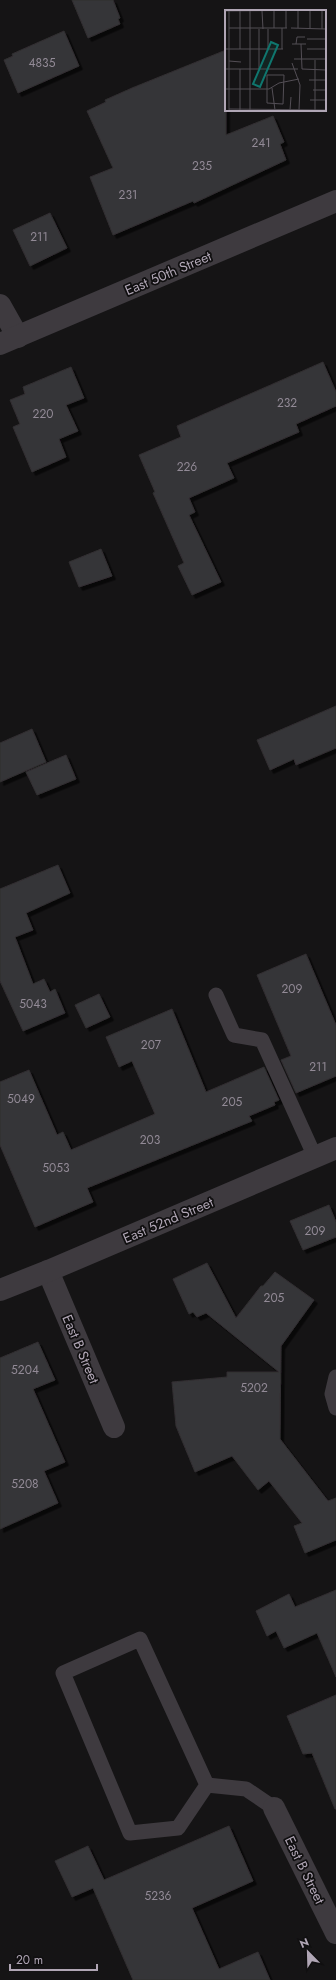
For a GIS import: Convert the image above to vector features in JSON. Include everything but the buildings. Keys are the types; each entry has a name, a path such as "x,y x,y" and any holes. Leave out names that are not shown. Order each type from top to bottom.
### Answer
{"street":[{"name":"East 50th Street","path":"9,341 336,201"},
{"path":"0,305 9,341"},
{"name":"East 52nd Street","path":"2,1283 48,1271 336,1148"},
{"name":"East B Street","path":"48,1271 114,1427"},
{"name":"East B Street","path":"274,1808 336,1933"}],"lane":[{"path":"216,995 234,1035 262,1040 315,1157"},
{"path":"336,1377 332,1394 336,1408"},
{"path":"140,1639 207,1785 178,1828 130,1833 63,1672 140,1639"},
{"path":"207,1785 246,1789 274,1808"}]}
